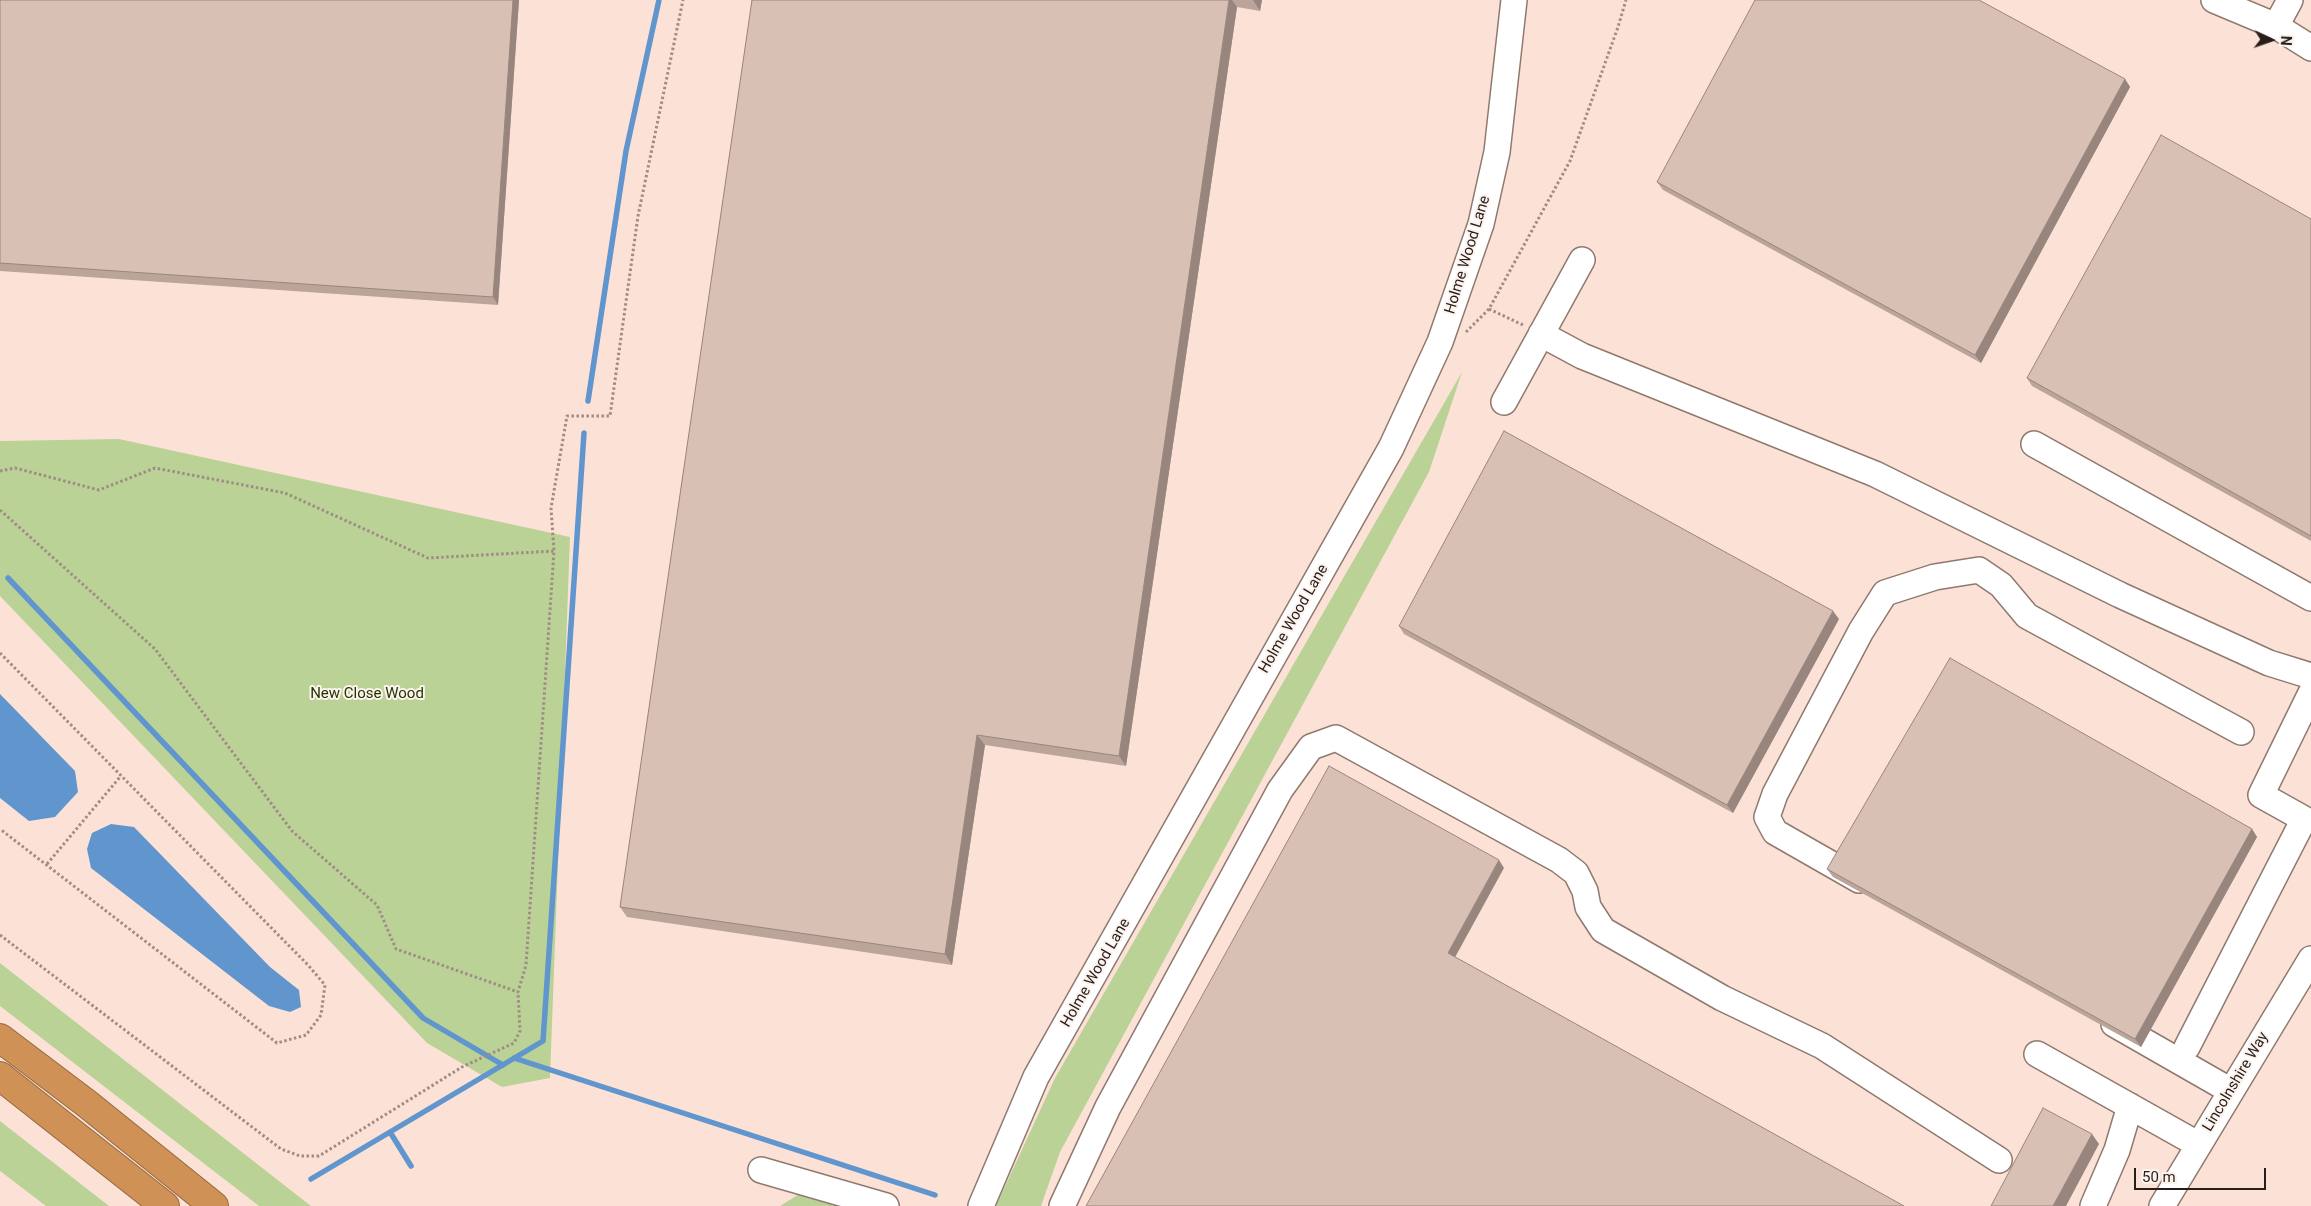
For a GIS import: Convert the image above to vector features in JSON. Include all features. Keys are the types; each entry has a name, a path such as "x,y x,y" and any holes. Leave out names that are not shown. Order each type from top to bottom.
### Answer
{"highway":[{"path":"0,1038 86,1103 214,1206"},
{"path":"0,1076 165,1206"}],"street":[{"name":"Holme Wood Lane","path":"981,1206 1036,1077 1391,448 1440,342 1481,224 1497,152 1514,0"},
{"path":"2214,0 2276,26 2311,48"},
{"path":"2276,26 2290,0"},
{"path":"1504,402 1582,260"},
{"path":"1541,334 1582,356 1874,474 2129,599 2269,663 2311,676"},
{"path":"2034,444 2311,598"},
{"path":"1878,890 1775,832 1767,817 1775,794 1861,631 1885,593 1935,577 1979,570 2001,585 2027,616 2241,732"},
{"path":"2187,1047 2308,812 2261,795 2304,724 2311,693"},
{"path":"1062,1206 1108,1107 1180,971 1280,790 1312,746 1336,738 1559,860 1576,873 1585,891 1588,907 1603,930 1722,998 1822,1046 1999,1160"},
{"name":"Lincolnshire Way","path":"2162,1206 2311,959"},
{"path":"2092,1012 2231,1091"},
{"path":"2037,1054 2199,1145"},
{"path":"2093,1206 2117,1150 2130,1106"},
{"path":"761,1170 886,1206"}],"path":[{"path":"0,935 281,1149 300,1156 319,1156 462,1068 514,1043 520,1031 518,992 526,965 554,551 551,508 567,416 610,416 638,216 682,0"},
{"path":"1440,342 1454,343 1490,309 1570,161 1626,0"},
{"path":"1490,309 1541,334"},
{"path":"0,471 16,468 99,490 154,468 285,493 428,558 554,551"},
{"path":"0,510 155,649 292,831 377,905 396,949 518,992"},
{"path":"0,653 325,985 321,1015 306,1034 277,1043 0,829"},
{"path":"47,864 120,777"}],"green space":[{"path":"1462,372 1429,472 1060,1152 1041,1206 996,1206 1055,1078"},
{"name":"New Close Wood","path":"119,439 570,537 550,1078 502,1087 427,1043 0,596 0,441"},
{"path":"0,963 311,1206 259,1206 0,1006"},
{"path":"0,1121 109,1206 46,1206 0,1171"},
{"path":"809,1188 862,1206 780,1206"}],"water":[{"path":"0,694 75,771 78,792 55,817 29,821 0,798"},
{"path":"111,824 134,827 270,967 299,990 301,1007 290,1012 269,1006 91,868 87,849 92,833"}],"building":[{"path":"0,0 513,0 493,297 0,263"},
{"path":"752,0 1229,0 1119,756 977,735 945,954 620,907"},
{"path":"1755,0 1979,0 2125,79 1975,355 1657,182"},
{"path":"2161,135 2311,219 2311,536 2027,378"},
{"path":"1504,431 1833,611 1727,805 1399,626"},
{"path":"1950,658 2252,829 2135,1039 1827,869"},
{"path":"1329,766 1499,860 1448,953 1904,1206 1086,1206"},
{"path":"2043,1108 2092,1134 2053,1206 1991,1206"}],"waterway":[{"path":"588,401 626,151 659,0"},
{"path":"311,1179 543,1041 584,433"},
{"path":"8,578 423,1018 503,1065"},
{"path":"514,1058 935,1195"},
{"path":"390,1132 411,1166"}]}
